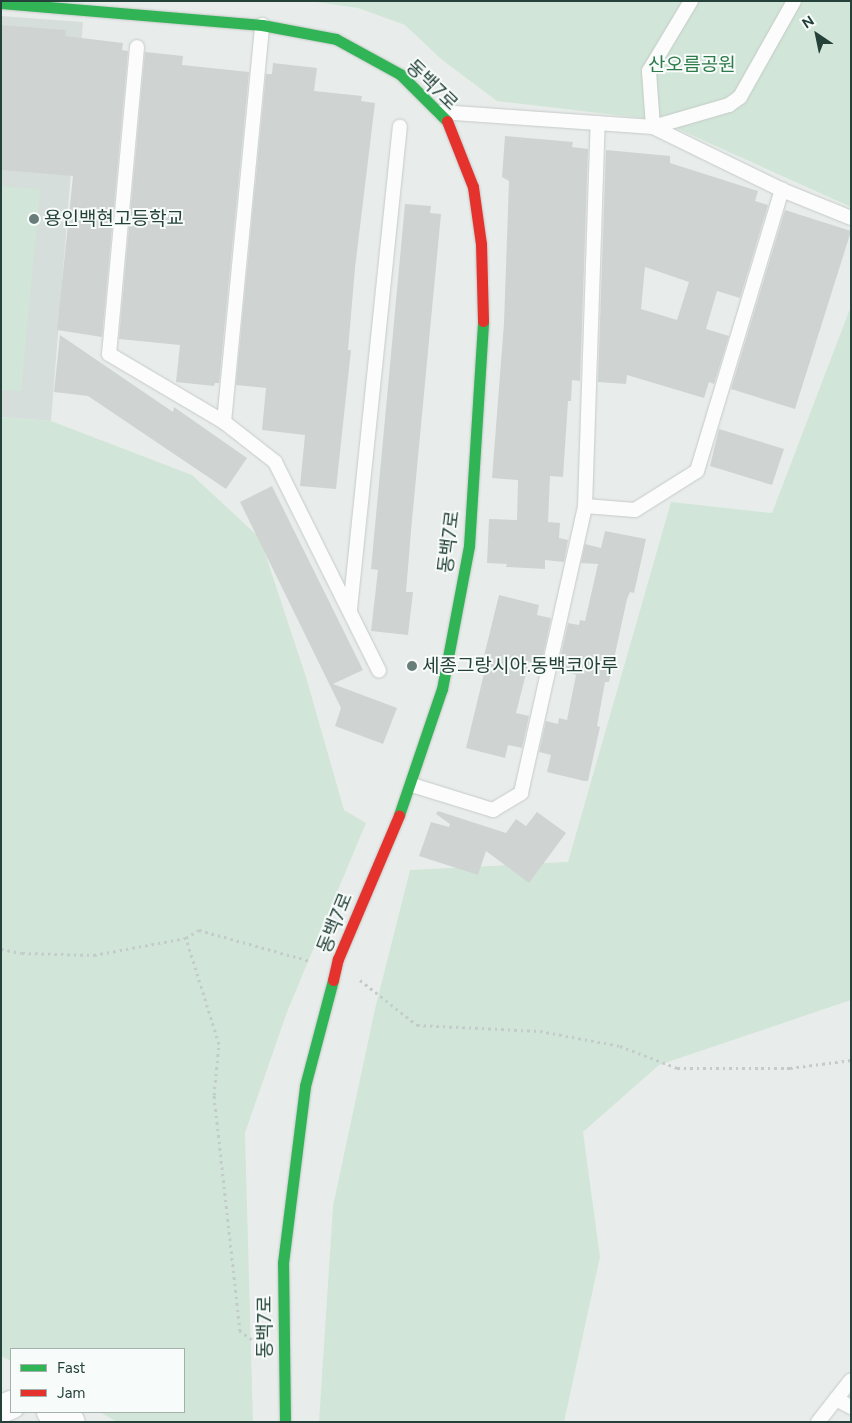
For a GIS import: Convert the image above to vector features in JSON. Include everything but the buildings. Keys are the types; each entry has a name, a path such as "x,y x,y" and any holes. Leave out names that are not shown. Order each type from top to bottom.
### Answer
{"street":[{"name":"동백7로","path":"1,3 82,6 262,25 336,39 400,74 440,112 451,127 472,187 481,244 483,324 468,546 442,689 412,785 338,959 305,1086 282,1263 285,1422"},
{"path":"53,1413 71,1422"}],"lane":[{"path":"653,127 649,71 690,1"},
{"path":"440,112 653,127 729,105 740,97 794,1"},
{"path":"224,422 262,25"},
{"path":"136,48 109,354 224,422 275,462 350,609 379,671"},
{"path":"412,785 493,810 521,793 585,506 598,123"},
{"path":"350,609 400,127"},
{"path":"653,127 782,190 851,218"},
{"path":"585,506 634,510 697,471 782,190"},
{"path":"818,1422 851,1380"},
{"path":"836,1400 851,1407"}],"path":[{"path":"1,949 22,953 94,955 186,938 199,930 313,962"},
{"path":"186,938 220,1044 214,1095 240,1331 283,1363"},
{"path":"358,979 417,1025 540,1031 620,1046 678,1068 790,1068 851,1060"}],"shaded area":[{"name":"용인백현고등학교","path":"1,16 83,22 51,421 1,417"}],"green space":[{"name":"산오름공원","path":"276,1 851,1 851,207 658,120 497,101 441,59 405,25 358,8 316,2"},
{"path":"1,186 40,190 21,391 1,390"},
{"path":"851,306 851,1000 659,1065 583,1132 600,1257 564,1422 319,1422 333,1206 375,1009 410,870 568,862 671,502 772,513"},
{"path":"1,417 51,421 192,475 260,538 306,677 344,810 366,823 287,1012 245,1133 253,1422 117,1422 102,1413 185,1413 185,1348 10,1348 10,1360 1,1356"}],"traffic: fast":[{"path":"1,3 262,25 336,39 400,74 447,121"},
{"path":"399,815 442,689 469,546 483,321"},
{"path":"285,1422 283,1263 305,1086 333,980"}],"traffic: jam":[{"path":"447,121 473,187 481,244 483,321"},
{"path":"333,980 338,959 399,815"}],"place":[{"name":"용인백현고등학교","path":"34,219"},
{"name":"세종그랑시아.동백코아루","path":"412,666"}]}
